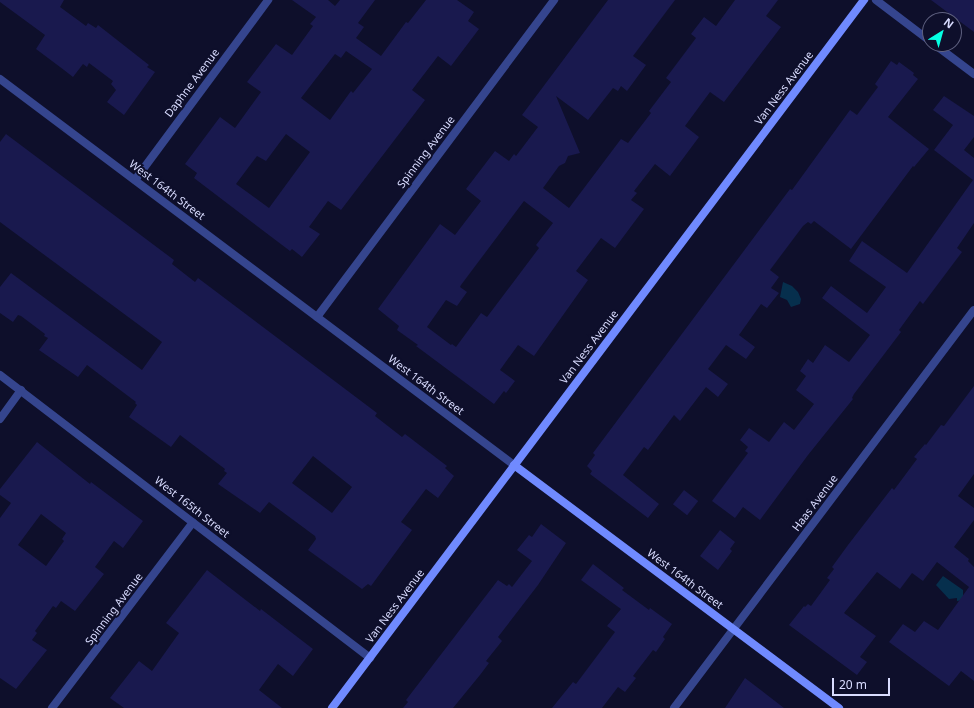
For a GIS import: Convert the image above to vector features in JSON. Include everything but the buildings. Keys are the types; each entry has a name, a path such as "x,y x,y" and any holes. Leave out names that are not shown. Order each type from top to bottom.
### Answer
{"main road":[{"name":"Van Ness Avenue","path":"332,708 864,0"},
{"name":"West 164th Street","path":"514,465 839,708"}],"street":[{"name":"Daphne Avenue","path":"135,180 268,0"},
{"name":"Spinning Avenue","path":"317,317 554,0"},
{"path":"876,0 922,35"},
{"path":"945,52 974,74"},
{"name":"West 164th Street","path":"0,79 514,465"},
{"name":"Haas Avenue","path":"674,708 974,310"},
{"name":"West 165th Street","path":"0,375 370,658"},
{"path":"0,419 21,390"},
{"name":"Spinning Avenue","path":"52,708 193,522"}],"water":[{"path":"783,282 792,286 798,292 801,299 800,304 791,307 787,300 780,297"},
{"path":"943,576 963,590 963,600 957,601 957,598 949,599 936,585"}]}
